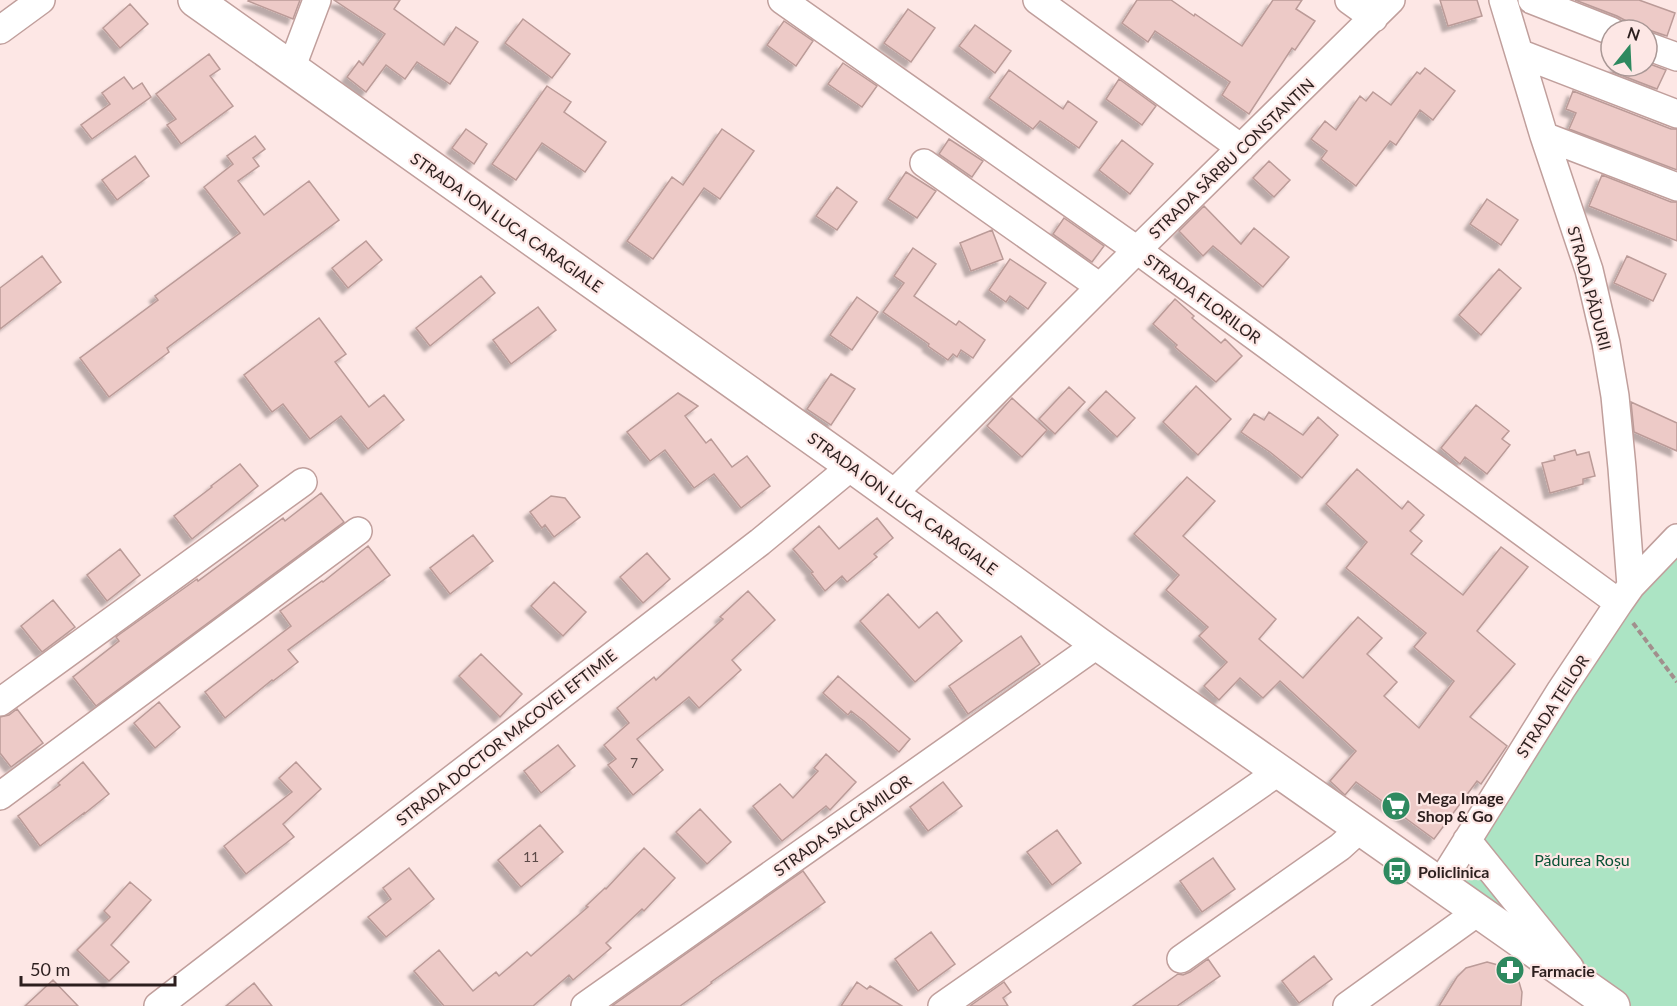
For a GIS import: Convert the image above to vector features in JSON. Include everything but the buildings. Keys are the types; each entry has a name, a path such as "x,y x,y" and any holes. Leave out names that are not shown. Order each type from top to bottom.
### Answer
{"main road":[{"name":"STRADA ION LUCA CARAGIALE","path":"195,0 852,466 1098,644 1613,1006"}],"street":[{"path":"0,30 41,0"},
{"path":"291,69 317,0"},
{"name":"STRADA FLORILOR","path":"782,0 1625,594"},
{"path":"1037,0 1241,148"},
{"path":"1349,0 1383,9"},
{"name":"STRADA PĂDURII","path":"1503,0 1544,136 1589,270 1605,343 1615,396 1625,594"},
{"path":"1532,0 1599,26"},
{"name":"STRADA SÂRBU CONSTANTIN","path":"892,495 1100,286 1383,9"},
{"path":"1659,50 1677,57"},
{"path":"1519,54 1677,114"},
{"path":"1544,136 1677,187"},
{"path":"924,163 1100,286"},
{"name":"STRADA DOCTOR MACOVEI EFTIMIE","path":"158,1006 760,542 852,466"},
{"path":"0,702 303,482"},
{"path":"0,796 358,531"},
{"name":"STRADA TEILOR","path":"1440,884 1625,594 1677,538"},
{"name":"STRADA SALCÂMILOR","path":"585,1006 1098,644"},
{"path":"942,1006 1278,771"},
{"path":"1180,959 1340,847 1361,828"},
{"path":"1467,840 1583,985"},
{"path":"1347,1006 1479,911"}],"path":[{"path":"1625,594 1677,682"}],"green space":[{"name":"Pădurea Roșu","path":"1677,556 1677,1006 1624,1006 1454,884 1618,619"}],"place":[{"name":"Mega Image Shop & Go","path":"1396,806"},
{"name":"Policlinica","path":"1397,871"},
{"name":"Farmacie","path":"1510,970"}]}
